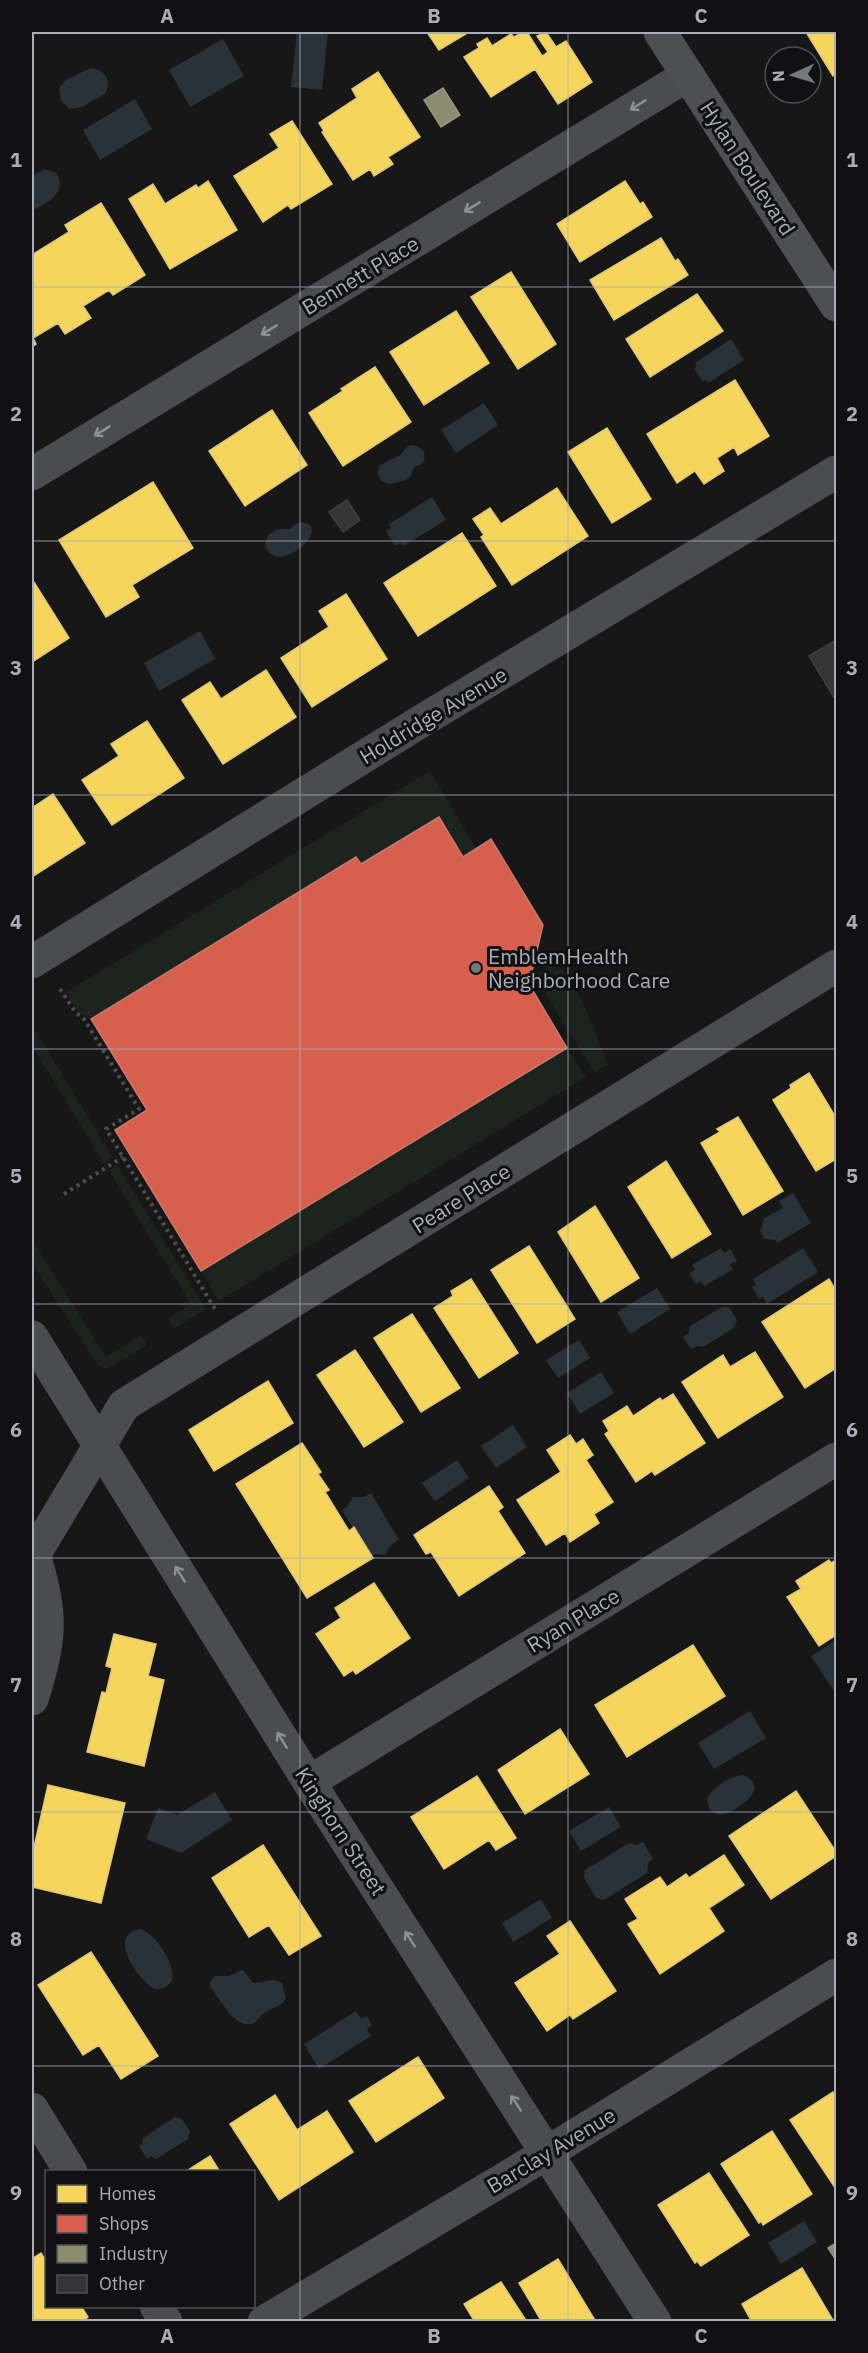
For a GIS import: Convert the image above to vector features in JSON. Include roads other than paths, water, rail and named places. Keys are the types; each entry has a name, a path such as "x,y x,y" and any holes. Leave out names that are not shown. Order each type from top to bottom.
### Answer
{"main road":[{"name":"Hylan Boulevard","path":"660,32 837,305"}],"street":[{"name":"Bennett Place","path":"32,474 688,75"},
{"name":"Holdridge Avenue","path":"32,962 428,717 837,472"},
{"name":"Peare Place","path":"33,1554 124,1405 837,966"},
{"name":"Kinghorn Street","path":"32,1337 309,1782 656,2322"},
{"name":"Ryan Place","path":"309,1782 837,1459"},
{"path":"32,1699 45,1660 48,1629 45,1590 33,1554"},
{"name":"Barclay Avenue","path":"264,2322 837,1976"},
{"path":"32,2109 70,2170"},
{"path":"157,2308 166,2322"}],"place":[{"name":"EmblemHealth Neighborhood Care","path":"476,968"}]}
